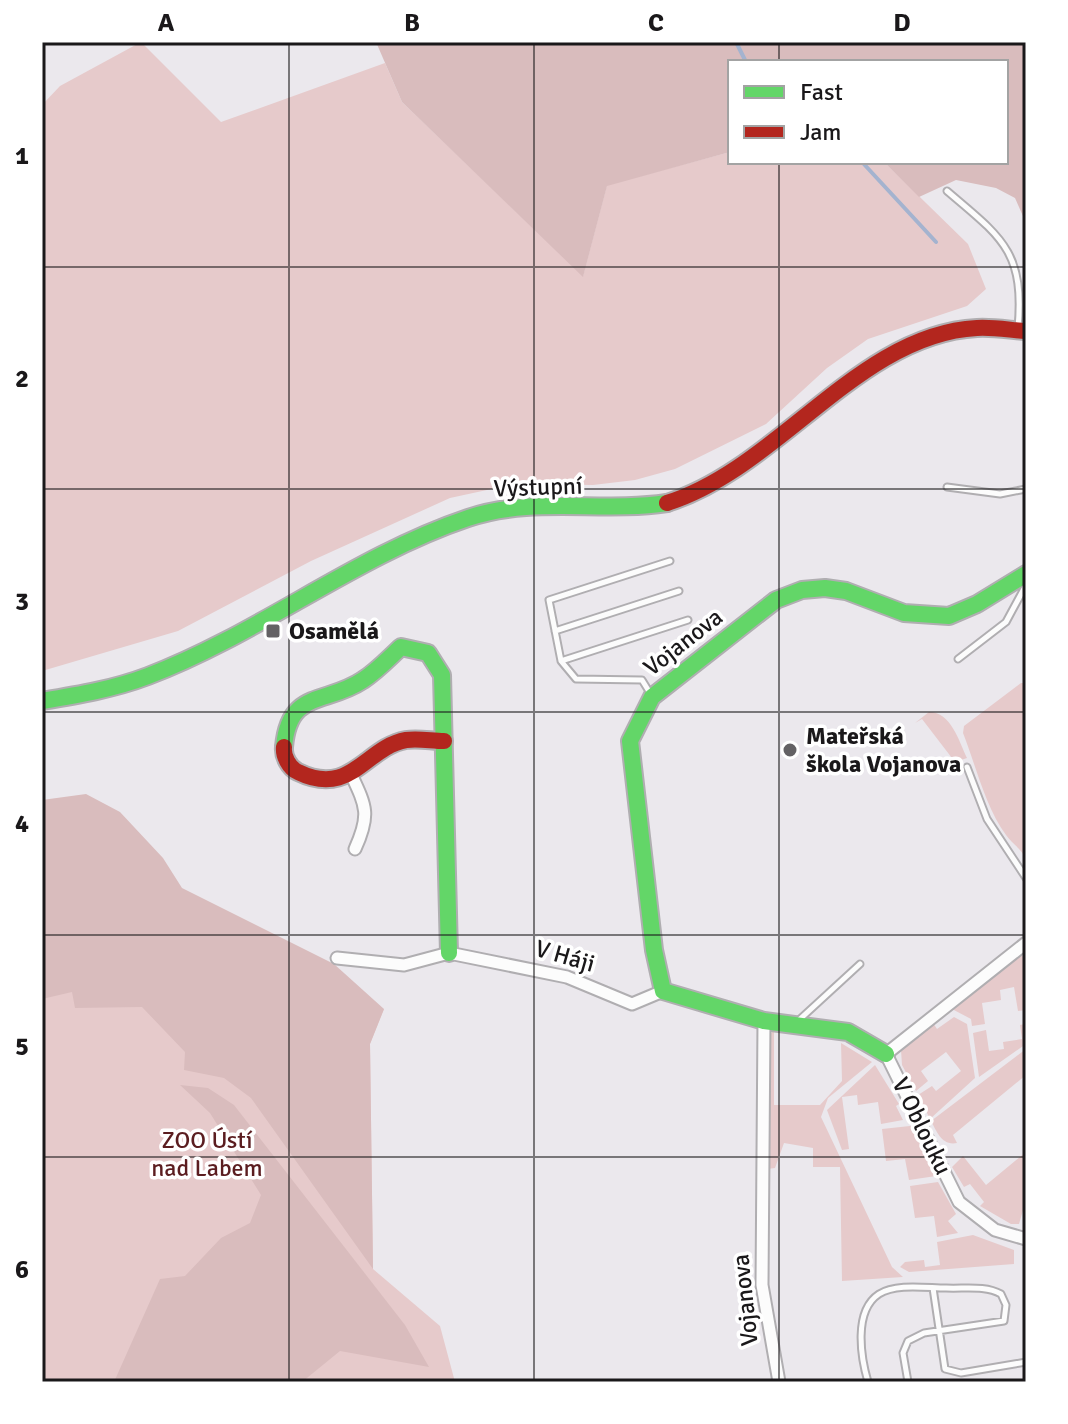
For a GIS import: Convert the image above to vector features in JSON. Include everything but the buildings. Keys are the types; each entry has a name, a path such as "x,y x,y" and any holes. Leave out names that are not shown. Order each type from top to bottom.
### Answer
{"street":[{"name":"Výstupní","path":"42,701 91,693 148,676 323,586 472,516 518,507 633,509 692,495 734,472 859,376 893,355 940,334 962,329 1022,330"},
{"name":"Vojanova","path":"663,991 654,950 630,741 640,715 652,697 776,600 795,590 815,585 839,588 921,618 953,615 1026,574"},
{"path":"444,741 404,740 338,779 313,779 293,770 283,753 286,723 304,704 362,681 401,647 428,653 442,675 444,741 449,953"},
{"path":"350,772 366,807 366,825 355,849"},
{"name":"V Oblouku","path":"1026,943 886,1054 959,1202 995,1230 1026,1239"},
{"name":"V Háji","path":"337,958 404,965 449,953 567,977 632,1004 663,991"},
{"path":"663,991 764,1021 848,1032 886,1054"},
{"name":"Vojanova","path":"764,1021 762,1285 779,1382"}],"lane":[{"path":"947,191 1002,238 1019,281 1022,330"},
{"path":"947,487 1000,494 1026,489"},
{"path":"652,697 642,680 576,679 561,661 549,600 670,561"},
{"path":"958,659 1006,622 1026,585"},
{"path":"555,631 679,591"},
{"path":"561,661 688,620"},
{"path":"967,767 987,819 1026,878"},
{"path":"797,1023 860,964"},
{"path":"933,1288 945,1369 961,1373 1026,1362"},
{"path":"868,1382 861,1340 869,1304 878,1295 893,1289 933,1288 992,1289 1001,1294 1006,1305 1004,1321 916,1335 908,1341 903,1353 908,1382"}],"green space":[{"path":"141,42 221,122 385,63 402,102 583,276 607,185 728,153 728,164 886,164 968,244 986,289 967,306 868,339 827,368 766,424 675,469 635,480 593,485 515,484 450,498 311,561 178,631 42,671 42,105 60,86"},
{"path":"1021,683 1026,683 1026,859 1006,835 992,811 963,733 964,726"},
{"path":"929,712 937,713 949,722 967,758 955,762 922,719 915,723"},
{"name":"ZOO Ústí nad Labem","path":"42,942 384,1009 370,1044 373,1269 440,1326 455,1382 42,1382"},
{"path":"1022,955 1026,962 1026,1010 1018,1011 1014,987 1000,990 1001,1000 982,1003 985,1024 972,1026 971,1019 952,1009"},
{"path":"954,1017 967,1024 975,1078 930,1119 918,1095 932,1086 936,1091 961,1071 946,1052 921,1071 928,1081 916,1091 902,1065 901,1050 933,1023 937,1029"},
{"path":"1025,1024 1026,1044 979,1077 973,1033 986,1030 989,1051 1004,1049 1003,1042 1022,1039 1020,1025"},
{"path":"774,1030 774,1105 820,1105 842,1081 841,1043 872,1062 828,1098 821,1117 892,1267 903,1277 842,1281 840,1167 813,1167 813,1148 784,1143 775,1168 767,1169 769,1035"},
{"path":"1026,1049 1026,1075 953,1135 957,1143 944,1140 931,1121"},
{"path":"875,1065 899,1104 896,1106 903,1120 881,1124 878,1102 858,1105 857,1095 842,1097 849,1149 842,1150 827,1110"},
{"path":"911,1126 936,1176 909,1180 905,1159 886,1161 882,1129"},
{"path":"1026,1152 1026,1200 1019,1224 1011,1224 980,1206 984,1202 970,1184 964,1187 952,1167 963,1156 986,1185"},
{"path":"938,1182 956,1214 948,1221 958,1233 937,1237 934,1216 915,1218 910,1186"},
{"path":"973,1235 1014,1250 1014,1264 909,1272 900,1267 905,1262 924,1260 925,1267 940,1265 937,1242"}],"shaded area":[{"path":"376,42 1026,42 1026,223 1015,198 996,188 956,180 919,197 886,164 1008,164 1008,60 728,60 728,153 607,186 583,277 402,102"},
{"path":"86,794 120,812 163,858 182,888 334,964 384,1009 370,1044 373,1269 251,1098 224,1078 184,1070 185,1052 142,1007 75,1008 72,992 42,999 42,800"},
{"path":"180,1085 208,1088 234,1105 405,1325 429,1367 340,1351 302,1382 114,1382 160,1279 185,1276 221,1238 250,1223 261,1195 210,1113"}],"waterway":[{"path":"736,42 745,60"},
{"path":"864,164 936,242"}],"traffic: fast":[{"path":"42,701 122,685 189,659 386,553 468,518 492,511 542,506 667,503"},
{"path":"886,1054 848,1032 764,1021 663,991 654,950 630,741 652,697 776,600 802,590 825,588 846,591 904,613 949,616 977,604 1026,574"},
{"path":"284,747 287,728 301,707 363,680 401,647 428,653 442,675 449,953"}],"traffic: jam":[{"path":"667,503 708,486 746,462 857,377 895,353 934,336 977,328 1026,331"},
{"path":"284,747 287,761 295,770 316,778 332,779 345,775 392,744 411,739 444,741"}],"place":[{"name":"Osamělá","path":"273,631"},
{"name":"Mateřská škola Vojanova","path":"790,750"}]}
